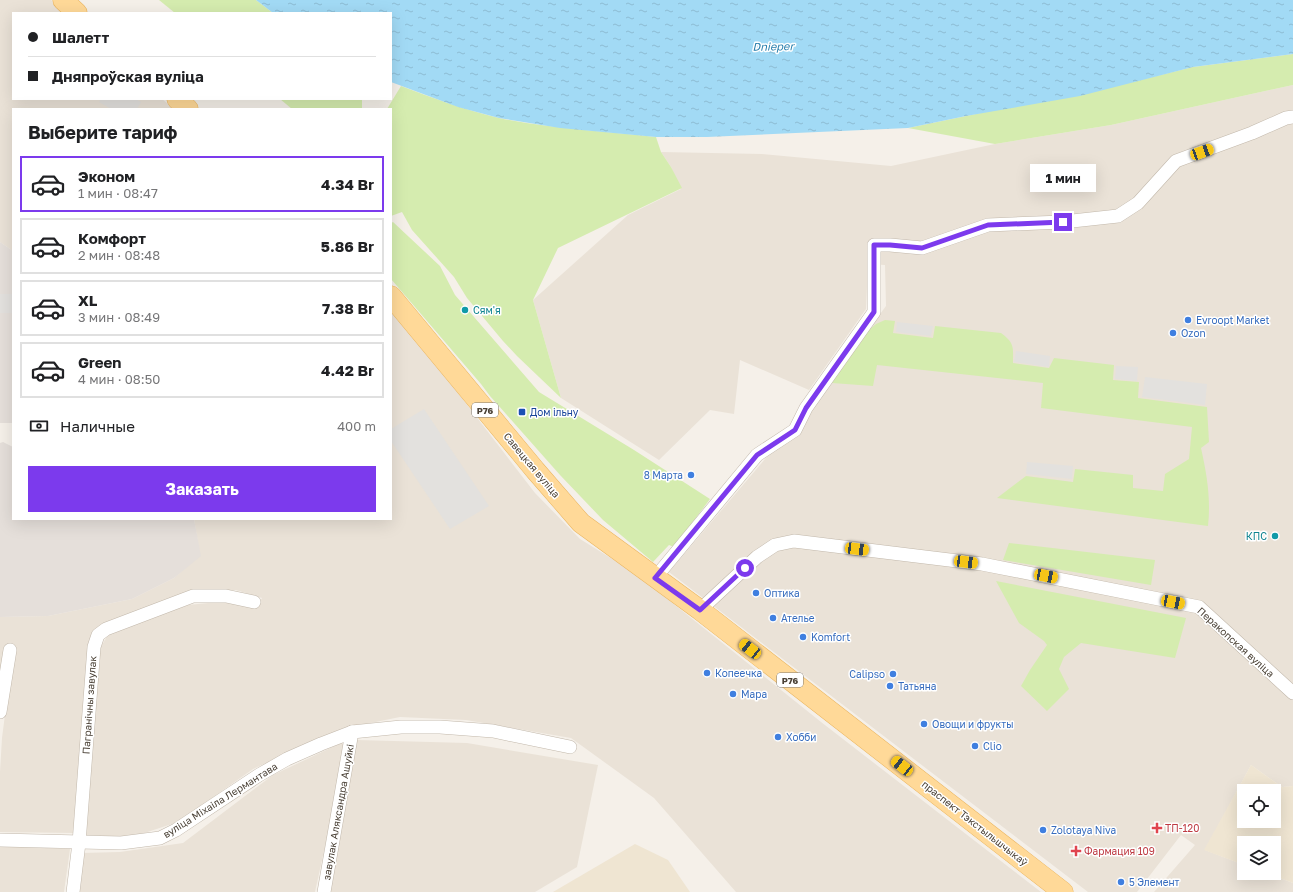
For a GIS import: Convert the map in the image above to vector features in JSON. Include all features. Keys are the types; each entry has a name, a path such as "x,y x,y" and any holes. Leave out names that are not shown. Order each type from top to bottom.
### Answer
{"main road":[{"path":"63,0 77,12"},
{"path":"178,100 187,108"},
{"name":"Савецкая вуліца","path":"392,297 535,470 581,523"},
{"name":"праспект Тэкстыльшчыкаў","path":"581,523 700,610 1063,892"}],"street":[{"path":"655,578 757,455 795,430 806,408 874,312 874,245 922,248 988,225 1063,222 1118,216 1138,203 1176,162 1252,133 1286,118 1293,117"},
{"name":"Перакопская вуліца","path":"700,610 757,557 775,545 794,541 982,564 1199,607 1293,692"},
{"name":"Пагранічны завулак","path":"72,892 79,843 94,647 98,635 106,629 193,596 226,596 254,602"},
{"path":"0,712 10,650"},
{"name":"вуліца Міхаіла Лермантава","path":"0,840 121,843 160,838 176,830 259,775 287,759 352,732 401,728 440,727 493,731 570,747"},
{"name":"завулак Аляксандра Ашуйкі","path":"324,892 352,732"}],"shaded area":[{"path":"0,0 51,0 65,12 12,12 12,100 163,100 173,108 12,108 12,250 0,242"},
{"path":"1293,85 1293,786 1282,787 1281,784 1278,784 1251,765 1241,784 1237,784 1237,791 1205,850 1237,862 1237,880 1281,880 1281,878 1293,883 1293,892 1154,892 1195,845 1181,835 1137,892 1088,892 669,572 822,392 886,306 885,265 868,264 866,309 809,390 740,360 734,414 710,410 659,460 561,398 533,300 628,215 681,189 671,167 661,152 762,154 891,166 995,144 1111,125"},
{"path":"100,100 138,100 141,102 138,108 109,108 99,102"},
{"path":"0,242 12,250 12,423 0,423"},
{"path":"0,294 12,294 12,313 0,313"},
{"path":"392,313 431,358 535,493 580,539 635,573 821,722 1041,892 736,892 654,798 571,738 466,720 400,717 341,729 253,769 178,822 132,837 83,835 99,650 109,633 188,605 218,602 257,607 262,598 236,590 192,590 95,629 74,833 0,832 0,772 2,738 14,645 7,644 0,680 0,617 48,616 132,599 174,578 200,555 194,520 392,520"},
{"path":"897,322 933,326 931,336 896,332"},
{"path":"1016,351 1050,356 1049,367 1014,362"},
{"path":"1116,366 1138,367 1137,381 1115,379"},
{"path":"1145,377 1207,384 1205,405 1142,397"},
{"path":"424,409 489,506 450,529 392,442 392,428"},
{"path":"3,442 12,446 12,520 194,520 201,556 174,578 132,599 48,616 0,617 0,443"},
{"path":"1027,462 1073,466 1072,479 1026,474"},
{"path":"357,740 467,743 598,765 577,867 535,892 328,892"},
{"path":"341,743 347,746 315,892 76,892 81,853 120,852 183,843 273,775"},
{"path":"1251,765 1278,784 1240,784"},
{"path":"1281,786 1293,786 1293,883 1281,878 1281,836 1237,836 1237,862 1204,850 1237,790 1237,828 1281,828"},
{"path":"635,844 668,860 690,892 553,892"},
{"path":"0,846 70,849 64,892 0,892"}],"green space":[{"path":"159,0 256,0 272,12 174,12"},
{"path":"1293,54 1293,85 1111,125 995,144 908,128 1140,80 1193,67"},
{"path":"401,86 461,108 519,122 656,137 661,152 682,188 558,248 533,300 561,398 503,341 467,298 454,277 412,230 402,212 392,216 392,108 388,108"},
{"path":"281,100 362,100 362,108 291,108"},
{"path":"392,222 440,266 455,295 539,392 634,450 710,499 674,547 669,545 653,562 603,520 560,475 490,396 392,280"},
{"path":"885,320 895,321 893,333 933,338 935,326 1001,333 1011,343 1013,363 1049,368 1054,358 1114,365 1113,380 1139,382 1138,398 1207,407 1209,442 1201,448 1208,487 1208,526 997,498 1026,476 1073,482 1075,469 1133,475 1133,488 1163,491 1165,474 1189,459 1192,427 1041,408 1043,383 877,365 873,386 832,383 831,378 869,330 876,324"},
{"path":"1009,543 1155,560 1151,585 1003,560"},
{"path":"996,581 1186,618 1175,658 1081,643 1064,657 1059,669 1069,689 1047,711 1021,686 1047,645 1044,641 1019,623"}],"water":[{"name":"Dnieper","path":"256,0 1293,0 1293,54 1193,67 1080,96 908,128 707,137 656,137 560,128 499,118 458,107 392,82 392,12 272,12"}],"place":[{"name":"Сям'я","path":"465,310"},
{"name":"Evroopt Market","path":"1188,320"},
{"name":"Ozon","path":"1173,333"},
{"name":"Дом ільну","path":"522,412"},
{"name":"8 Марта","path":"691,475"},
{"name":"КПС","path":"1275,536"},
{"name":"Оптика","path":"756,593"},
{"name":"Ателье","path":"773,618"},
{"name":"Komfort","path":"803,637"},
{"name":"Копеечка","path":"707,673"},
{"name":"Calipso","path":"893,674"},
{"name":"Татьяна","path":"890,686"},
{"name":"Мара","path":"733,694"},
{"name":"Овощи и фрукты","path":"924,724"},
{"name":"Хобби","path":"778,737"},
{"name":"Clio","path":"975,746"},
{"name":"ТП-120","path":"1157,828"},
{"name":"Zolotaya Niva","path":"1043,830"},
{"name":"Фармация 109","path":"1076,851"},
{"name":"5 Элемент","path":"1121,882"}],"route":[{"path":"745,568 700,610 655,578 757,455 795,430 806,408 874,312 874,245 922,248 988,225 1063,222"}]}
